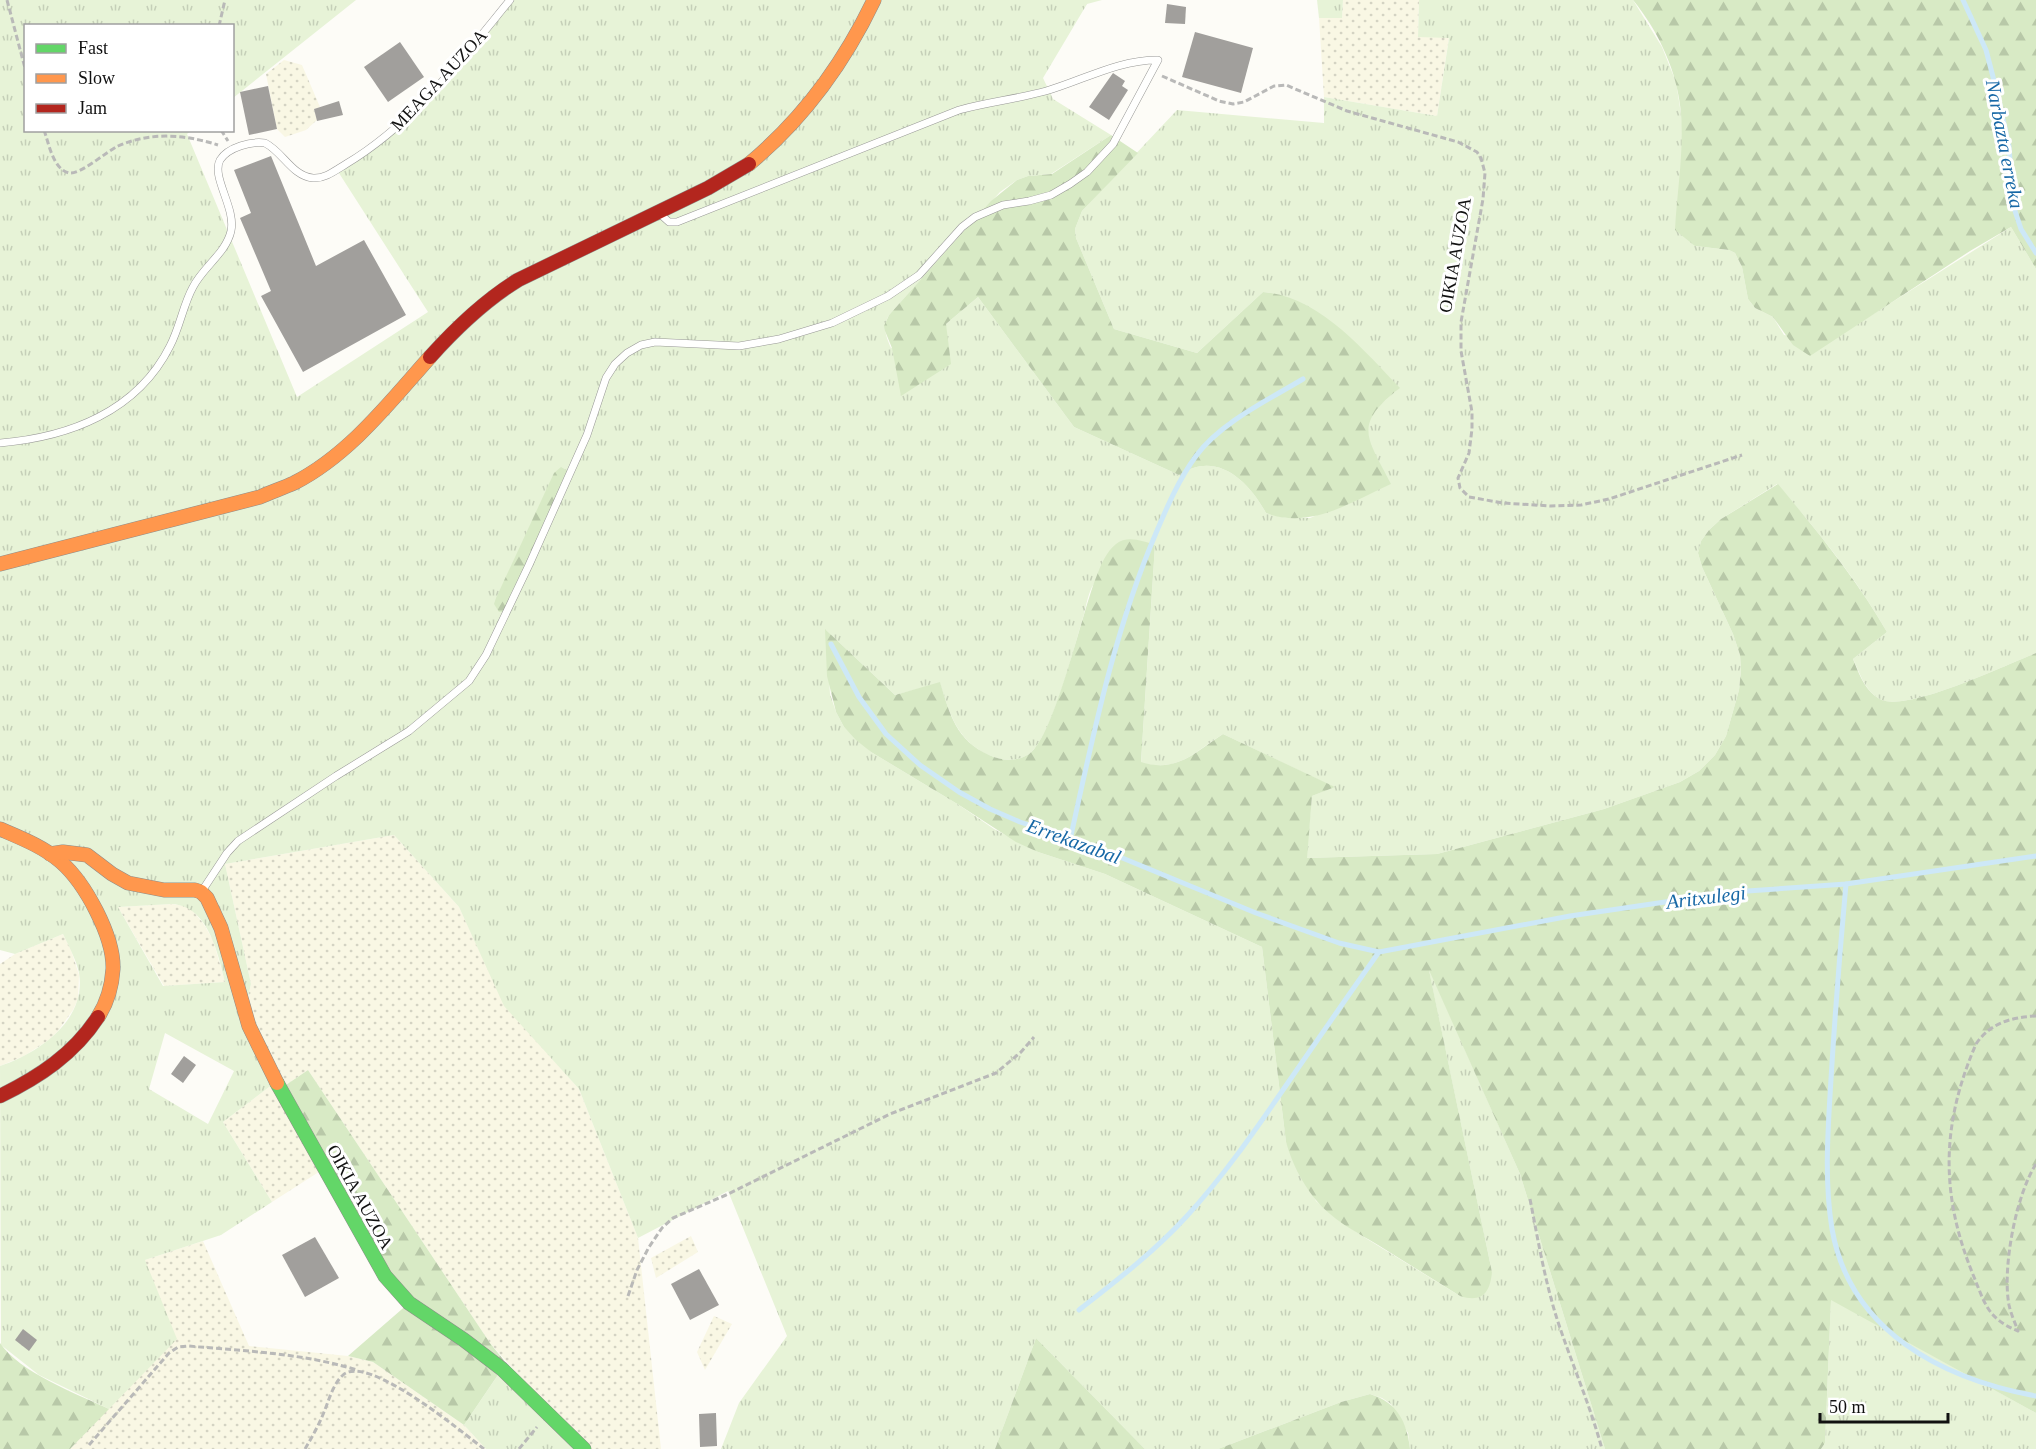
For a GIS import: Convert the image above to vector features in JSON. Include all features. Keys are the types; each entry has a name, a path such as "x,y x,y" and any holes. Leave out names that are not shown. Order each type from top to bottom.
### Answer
{"street":[{"path":"0,564 251,499 291,485 319,468 348,444 465,322 502,290 532,272 735,173 771,145 796,119 836,68 861,27 874,0"},
{"path":"0,829 50,854 76,878 95,910 110,948 112,964 112,981 108,995 95,1022 72,1049 33,1080 0,1096"},
{"path":"50,854 63,852 87,855 120,879 140,886 164,890 189,889 201,892"},
{"name":"OIKIA AUZOA","path":"201,892 216,913 249,1026 287,1102 379,1267 392,1286 409,1303 493,1361 584,1449"}],"lane":[{"name":"MEAGA AUZOA","path":"234,150 252,144 266,143 305,175 320,177 337,170 380,142 419,106 510,0"},
{"path":"201,892 227,853 238,841 409,731 469,681 486,655 529,565 587,435 606,378 615,364 627,353 641,345 655,342 739,346 779,339 832,323 888,296 919,275 975,217 1003,205 1051,195 1087,172 1113,144 1158,60 1133,61 1043,92 986,102 959,110 677,222 664,219 658,211"},
{"path":"0,443 56,433 96,420 133,393 156,368 175,336 193,286 229,236 231,213 218,171 221,158 234,150"}],"path":[{"path":"7,0 24,64"},
{"path":"219,24 225,0"},
{"name":"OIKIA AUZOA","path":"1152,72 1219,101 1233,104 1244,102 1274,86 1286,85 1353,113 1458,142 1472,147 1477,152 1483,165 1485,183 1461,321 1461,351 1473,422 1471,446 1458,477 1460,488 1469,497 1513,504 1581,505 1609,499 1742,455"},
{"path":"45,132 58,166 73,173 79,172 118,146 149,137 165,135 188,137 234,150"},
{"path":"2036,1016 2015,1018 1995,1025 1976,1044 1958,1100 1949,1153 1953,1215 1971,1270 1991,1315 1998,1322 2018,1331 2009,1305 2008,1267 2018,1213 2026,1184 2036,1164"},
{"path":"628,1296 637,1270 649,1247 672,1218 726,1195 890,1114 996,1073 1016,1057 1034,1036"},
{"path":"1530,1199 1546,1282 1602,1449"},
{"path":"89,1445 162,1361 178,1347 188,1346 315,1359 371,1374 396,1386 484,1449"},
{"path":"305,1449 338,1381 347,1372 357,1371"},
{"path":"519,1449 549,1414"}],"shaded area":[{"path":"1343,0 1419,0 1418,36 1449,37 1437,116 1324,97 1319,18 1342,17"},
{"path":"284,60 302,65 320,107 314,109 317,120 306,130 285,137 277,129 266,74"},
{"path":"394,835 459,907 505,1006 579,1089 638,1238 661,1449 584,1449 490,1343 308,1070 280,1089 325,1168 272,1202 223,1122 277,1081 244,1014 251,984 225,864"},
{"path":"172,904 192,910 203,923 213,940 225,982 164,986 118,907"},
{"path":"63,934 79,975 78,999 73,1010 49,1040 24,1056 0,1066 0,964 15,954"},
{"path":"691,1236 698,1252 656,1278 651,1258"},
{"path":"203,1241 249,1346 348,1356 373,1362 464,1425 486,1449 70,1449 117,1399 145,1260"},
{"path":"714,1316 732,1324 705,1370 697,1352"}],"green space":[{"path":"0,0 356,0 234,97 234,24 24,24 24,132 190,132 187,134 297,397 428,312 337,170 419,106 510,0 1102,0 1087,4 1043,78 1053,99 1111,135 1051,174 1028,176 1017,180 1000,192 889,315 885,332 891,348 946,324 978,297 1074,427 1179,475 1193,468 1206,466 1218,467 1230,472 1250,490 1266,513 1286,518 1310,518 1390,484 1373,452 1368,426 1376,410 1399,388 1355,344 1319,315 1282,296 1263,292 1197,353 1114,329 1076,238 1075,229 1082,211 1177,110 1324,123 1324,97 1437,116 1449,38 1418,37 1419,0 1633,0 1662,47 1676,82 1695,246 1729,250 1735,253 1742,267 1748,299 1755,308 1773,317 1784,335 1829,342 2011,227 2036,269 2036,653 1958,685 1914,699 1895,702 1876,697 1864,683 1853,659 1887,632 1835,555 1777,484 1721,519 1701,541 1698,553 1740,655 1739,690 1726,736 1715,755 1699,771 1680,782 1604,809 1437,854 1306,858 1312,796 1334,787 1223,734 1176,763 1154,765 1141,763 1155,545 1135,540 1092,587 1054,710 1038,745 1021,758 1007,760 998,758 972,744 957,727 940,683 895,695 826,630 830,694 836,712 844,727 871,752 994,829 1038,852 1105,874 1262,947 1286,1142 1316,1201 1359,1234 1460,1296 1492,1272 1428,966 1520,1174 1605,1449 1410,1449 1408,1433 1391,1404 1370,1394 1341,1402 1218,1449 1145,1449 1036,1338 995,1449 721,1449 739,1403 787,1336 728,1191 638,1238 579,1089 504,1006 459,907 394,835 225,864 251,984 244,1014 277,1081 223,1122 272,1202 221,1235 145,1260 177,1339 109,1409 39,1375 1,1345 0,1066 30,1053 57,1032 68,1020 76,1006 80,990 78,968 63,934 15,954 0,950","holes":["172,904 184,907 203,922 215,945 225,982 163,986 118,907","165,1033 234,1071 208,1124 149,1089"]},
{"path":"1317,0 1343,0 1342,18 1319,18"},
{"path":"1633,0 2036,0 2036,269 2011,227 1970,251 1810,356 1793,345 1773,317 1755,308 1748,299 1742,267 1735,253 1729,250 1695,246 1675,230 1682,143 1679,99 1666,54 1659,39"},
{"path":"1111,135 1138,153 1082,211 1075,229 1076,238 1114,329 1197,353 1263,292 1284,296 1303,304 1339,328 1400,388 1375,412 1368,432 1391,484 1330,512 1298,518 1266,513 1259,501 1240,480 1230,472 1218,467 1193,468 1179,475 1074,427 978,297 946,324 951,364 901,396 892,348 884,326 889,315 991,201 1017,180 1028,176 1052,174"},
{"path":"561,467 571,473 503,612 499,612 494,604 496,598 554,473"},
{"path":"1778,484 1849,574 1887,632 1853,659 1864,682 1876,697 1895,702 1914,699 1958,685 2036,653 2036,1413 1831,1300 1825,1443 1821,1449 1605,1449 1520,1174 1429,970 1492,1272 1487,1291 1474,1298 1460,1296 1344,1225 1321,1206 1301,1179 1286,1142 1262,947 1105,874 1038,852 1016,842 871,752 844,727 836,712 827,676 825,629 895,695 940,682 951,716 969,742 994,757 1009,760 1020,758 1029,754 1039,743 1048,724 1100,567 1112,547 1125,540 1155,545 1141,762 1154,765 1175,763 1194,754 1223,734 1335,787 1312,796 1307,858 1437,854 1604,809 1680,782 1699,771 1715,755 1726,736 1739,690 1740,655 1698,553 1701,541 1721,519"},
{"path":"308,1070 490,1343 506,1363 464,1425 373,1362 348,1356 409,1303 280,1089"},
{"path":"1831,1299 2036,1413 2036,1449 1821,1449 1825,1443"},
{"path":"1036,1338 1145,1449 995,1449"},
{"path":"0,1343 9,1354 34,1373 109,1409 70,1449 0,1449"},
{"path":"502,1369 584,1449 486,1449 464,1425"},
{"path":"1370,1394 1387,1402 1399,1414 1406,1430 1410,1449 1218,1449 1341,1402"}],"building":[{"path":"1167,4 1186,7 1185,24 1165,23"},
{"path":"1195,32 1253,48 1241,93 1182,77"},
{"path":"400,42 424,77 388,102 364,67"},
{"path":"1113,73 1125,81 1122,86 1128,90 1109,120 1089,107"},
{"path":"268,86 277,129 249,135 240,92"},
{"path":"339,101 343,115 317,121 314,109"},
{"path":"271,156 316,266 364,240 406,315 303,372 261,296 271,291 240,218 251,213 234,170"},
{"path":"184,1056 196,1065 183,1083 171,1074"},
{"path":"315,1237 339,1278 305,1297 282,1255"},
{"path":"699,1269 719,1305 690,1320 671,1284"},
{"path":"23,1329 37,1340 29,1351 15,1340"},
{"path":"716,1413 717,1446 700,1447 699,1414"}],"waterway":[{"name":"Narbazta erreka","path":"1963,0 1986,50 1998,96 2009,146 2013,205 2021,229 2036,253"},
{"name":"Errekazabal","path":"1070,840 1116,646 1141,570 1174,493 1196,456 1218,433 1245,413 1303,379"},
{"name":"Aritxulegi","path":"831,644 859,697 886,734 920,765 959,792 1020,822 1098,848 1256,913 1339,943 1379,952 1570,916 1733,892 1846,884 2036,856"},
{"path":"1846,884 1827,1154 1832,1229 1842,1265 1858,1296 1880,1323 1906,1345 1935,1363 1967,1377 2036,1396"},
{"path":"1079,1310 1161,1242 1213,1186 1250,1137 1379,952"}],"traffic: fast":[{"path":"277,1083 385,1276 409,1303 502,1369 584,1449"}],"traffic: slow":[{"path":"749,164 787,128 820,89 836,68 874,0"},
{"path":"0,564 260,497 294,483 333,458 351,443 430,357"},
{"path":"0,829 40,847 61,862 79,883 96,911 109,941 113,969 108,994 98,1017"},
{"path":"50,854 63,852 87,855 128,883 164,890 195,890 207,898 221,928 249,1026 277,1083"}],"traffic: jam":[{"path":"430,357 471,316 518,280 708,188 749,164"},
{"path":"0,1096 55,1063 78,1042 98,1017"}]}
